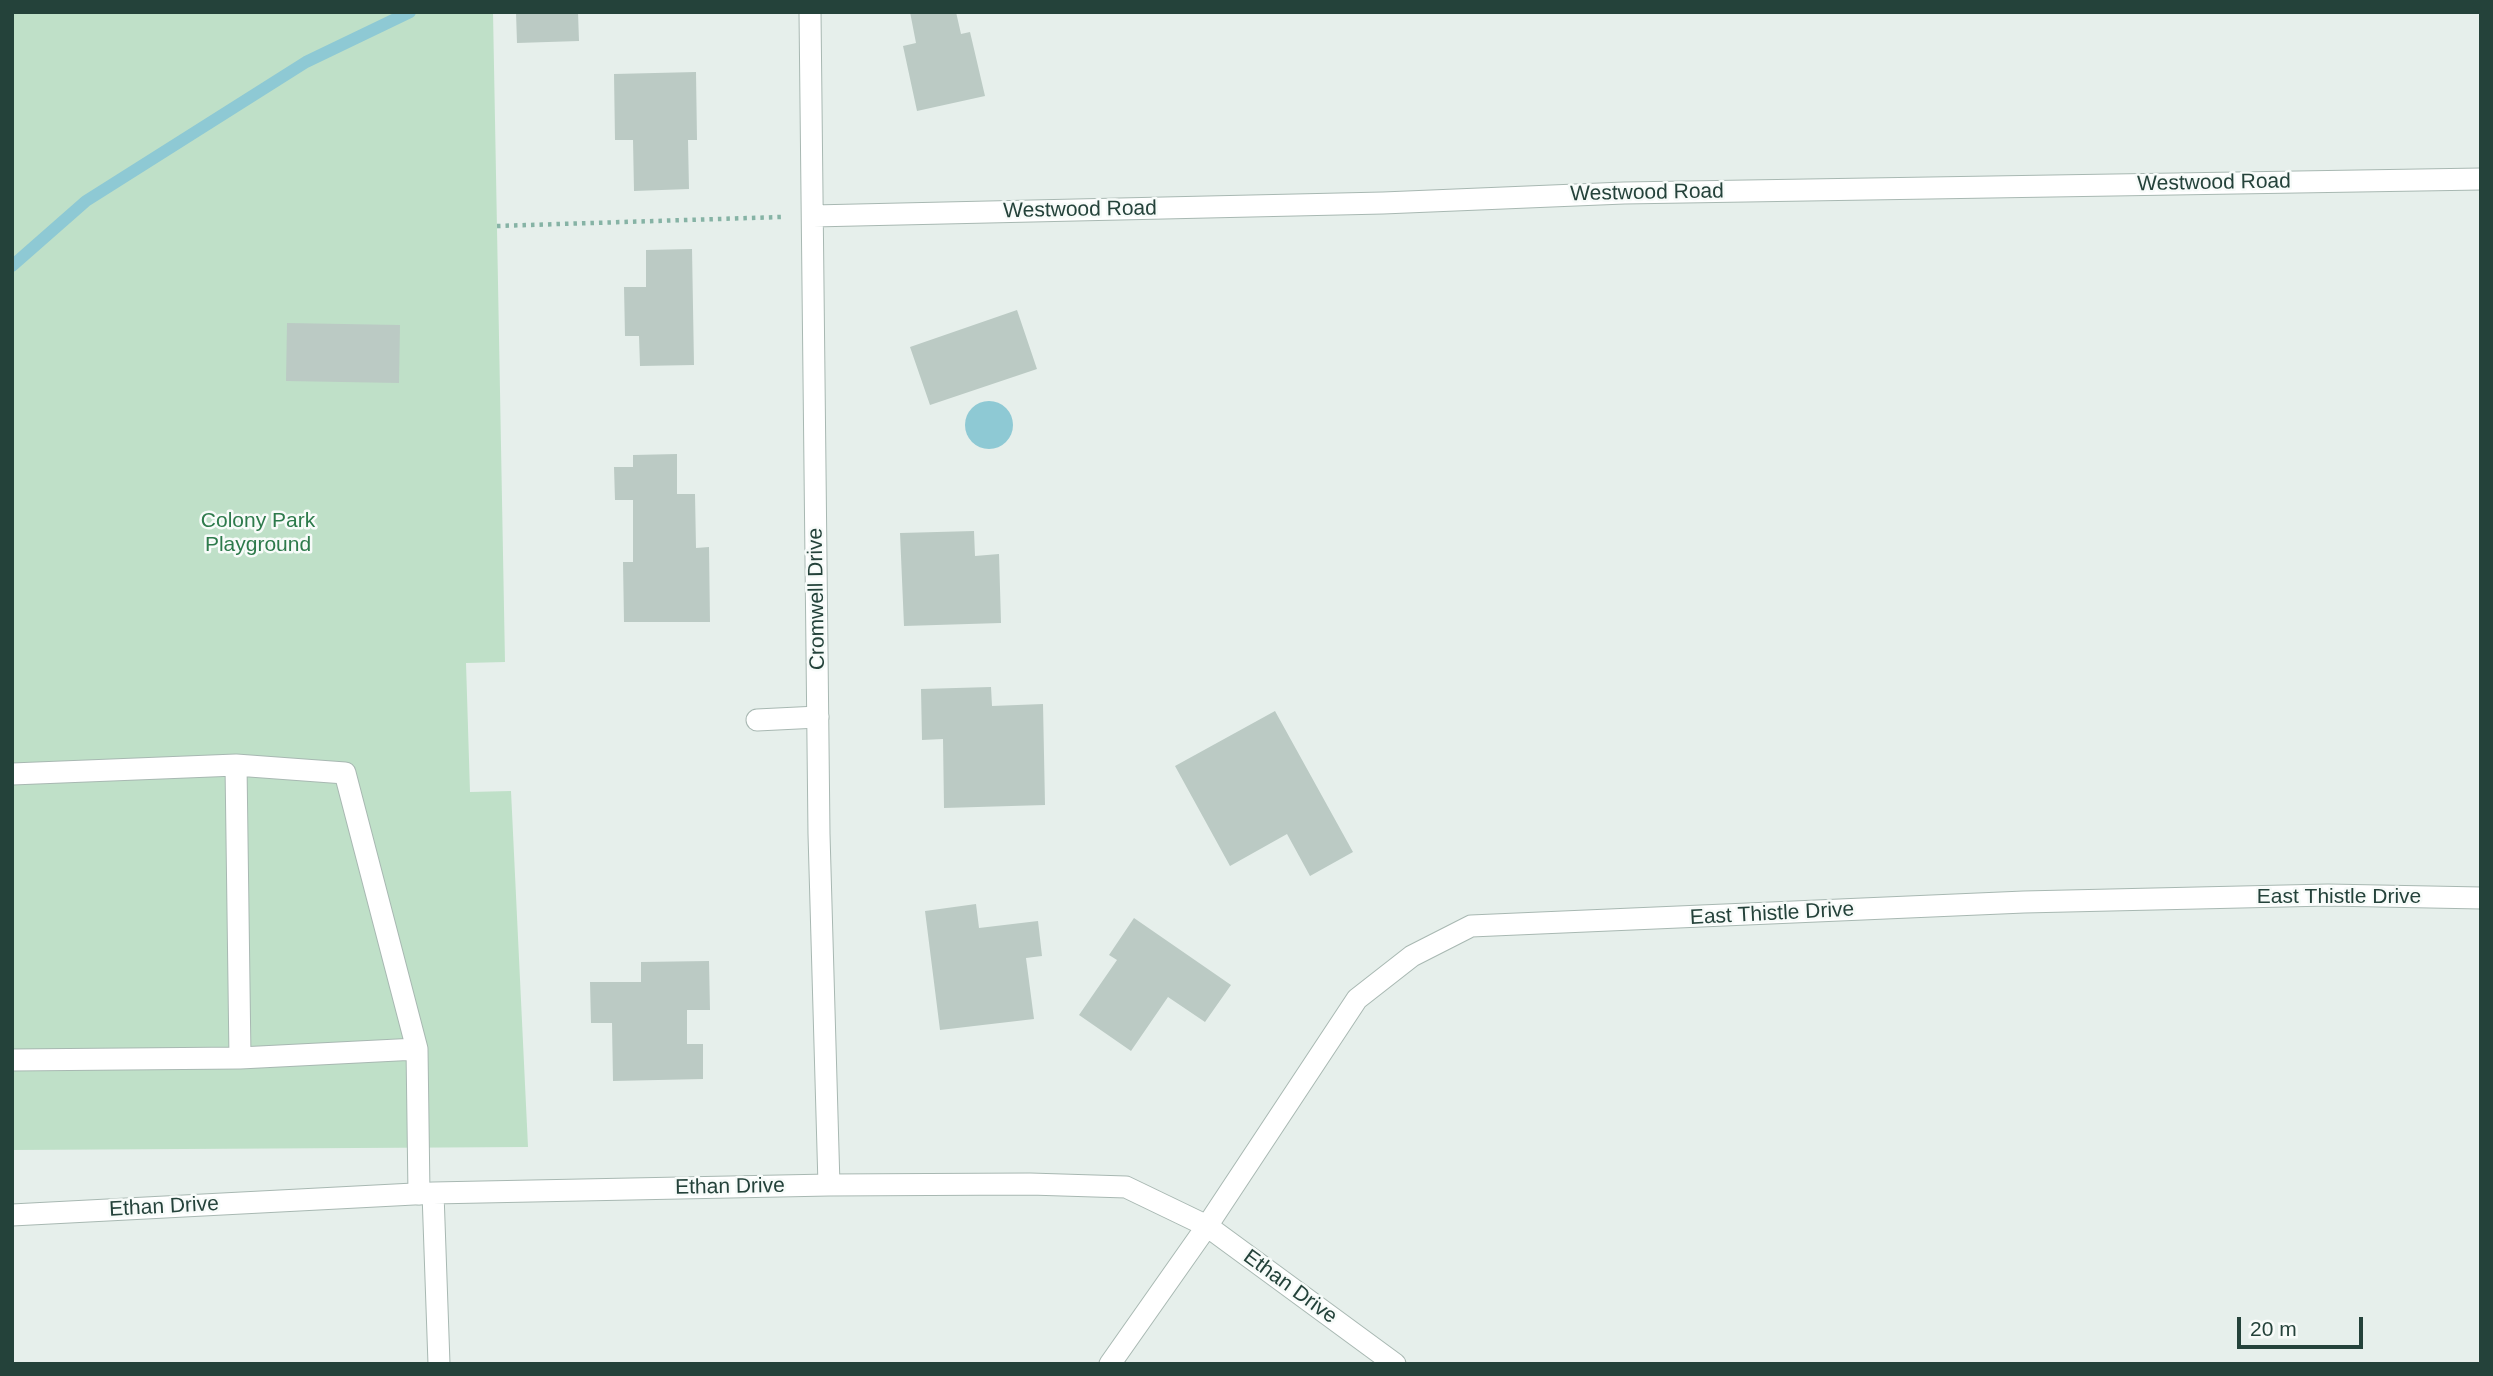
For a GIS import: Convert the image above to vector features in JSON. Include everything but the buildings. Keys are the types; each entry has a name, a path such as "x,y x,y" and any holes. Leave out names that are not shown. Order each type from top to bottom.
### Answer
{"street":[{"name":"Cromwell Drive","path":"810,12 818,717 829,1185"},
{"name":"Westwood Road","path":"813,216 1383,203 1624,193 2481,179"},
{"path":"757,720 818,717"},
{"path":"236,765 240,1058"},
{"path":"12,774 236,765 345,773 417,1049 439,1364"},
{"name":"East Thistle Drive","path":"1110,1364 1208,1226 1357,999 1412,956 1471,926 2024,902 2328,894 2481,898"},
{"path":"12,1060 240,1058 417,1049"},
{"name":"Ethan Drive","path":"12,1215 426,1193 829,1185 1030,1184 1126,1187 1208,1226 1395,1364"}],"path":[{"path":"497,226 813,216"}],"green space":[{"name":"Colony Park Playground","path":"12,12 493,12 505,662 466,663 470,792 511,791 528,1147 12,1150"}],"water":[{"path":"989,401 998,402 1006,408 1012,416 1012,434 1006,442 998,448 989,449 980,448 972,442 966,434 965,425 966,416 972,408 980,402"}],"waterway":[{"path":"12,266 86,201 306,62 410,12"}]}
